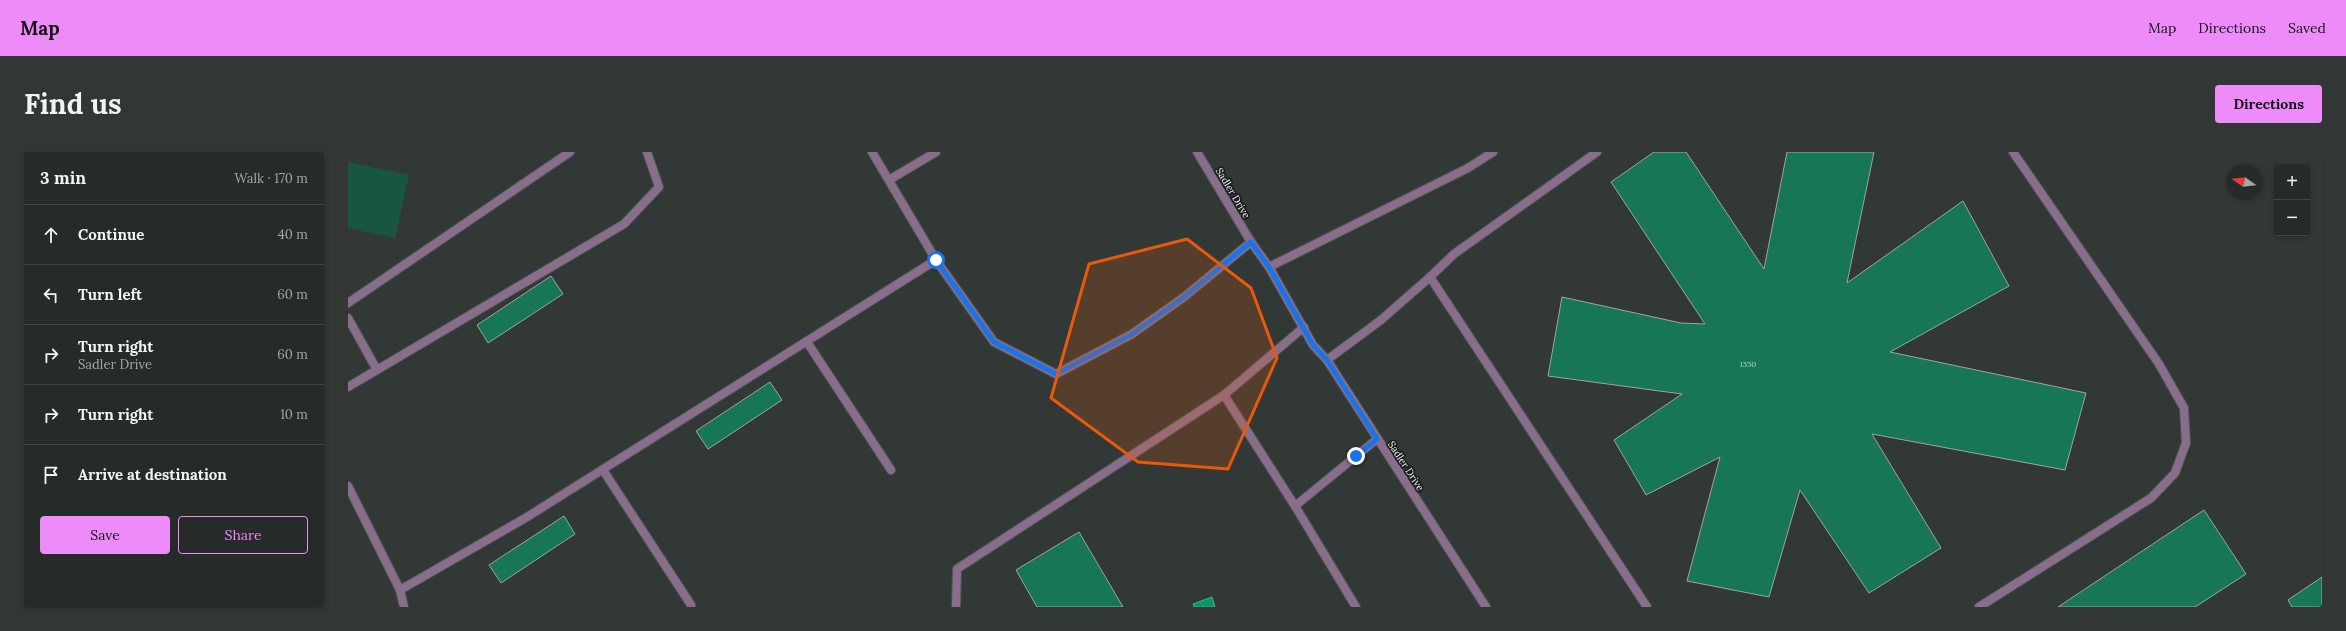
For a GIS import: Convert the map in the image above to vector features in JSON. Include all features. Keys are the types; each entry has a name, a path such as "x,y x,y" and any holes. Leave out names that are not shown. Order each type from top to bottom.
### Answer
{"street":[{"path":"348,303 570,152"},
{"path":"348,387 624,224 659,187 648,152"},
{"path":"872,152 936,260 994,342 1056,374 1132,334 1184,297 1251,242"},
{"path":"889,180 936,152"},
{"name":"Sadler Drive","path":"1197,152 1251,242 1269,267 1313,345 1327,360 1486,607"},
{"path":"1269,267 1468,168 1493,152"},
{"path":"1327,360 1381,320 1454,254 1597,152"},
{"path":"1979,607 2150,498 2175,473 2186,443 2184,408 2159,364 2013,152"},
{"path":"400,590 527,517 936,260"},
{"path":"1430,277 1647,607"},
{"path":"348,318 377,370"},
{"path":"956,607 957,569 1224,395 1304,327"},
{"path":"807,342 891,470"},
{"path":"1224,395 1295,506 1356,607"},
{"path":"1295,506 1377,439"},
{"path":"603,470 691,605"},
{"path":"348,486 400,590 404,607"}],"highlighted area":[{"path":"1187,239 1251,288 1277,358 1228,469 1138,462 1051,398 1089,264"}],"shaded area":[{"path":"348,162 409,175 395,238 348,228"},
{"path":"1212,597 1215,607 1194,607 1193,604"}],"building":[{"path":"1654,152 1686,152 1764,269 1787,152 1874,152 1847,283 1963,201 2009,286 1890,352 2086,393 2065,470 1872,434 1941,548 1869,593 1800,490 1769,597 1687,581 1720,457 1646,495 1614,440 1682,394 1548,376 1562,297 1681,323 1705,324 1611,182"},
{"path":"551,276 563,294 488,343 477,325"},
{"path":"770,382 782,400 708,449 696,431"},
{"path":"2204,510 2246,574 2195,607 2058,607"},
{"path":"564,516 575,534 501,583 489,565"},
{"path":"1079,532 1123,607 1037,607 1016,570"},
{"path":"2322,577 2322,607 2292,607 2288,600"}],"route":[{"path":"936,260 994,342 1056,374 1132,334 1184,297 1251,242 1269,267 1313,345 1327,360 1377,439 1356,456"}]}
